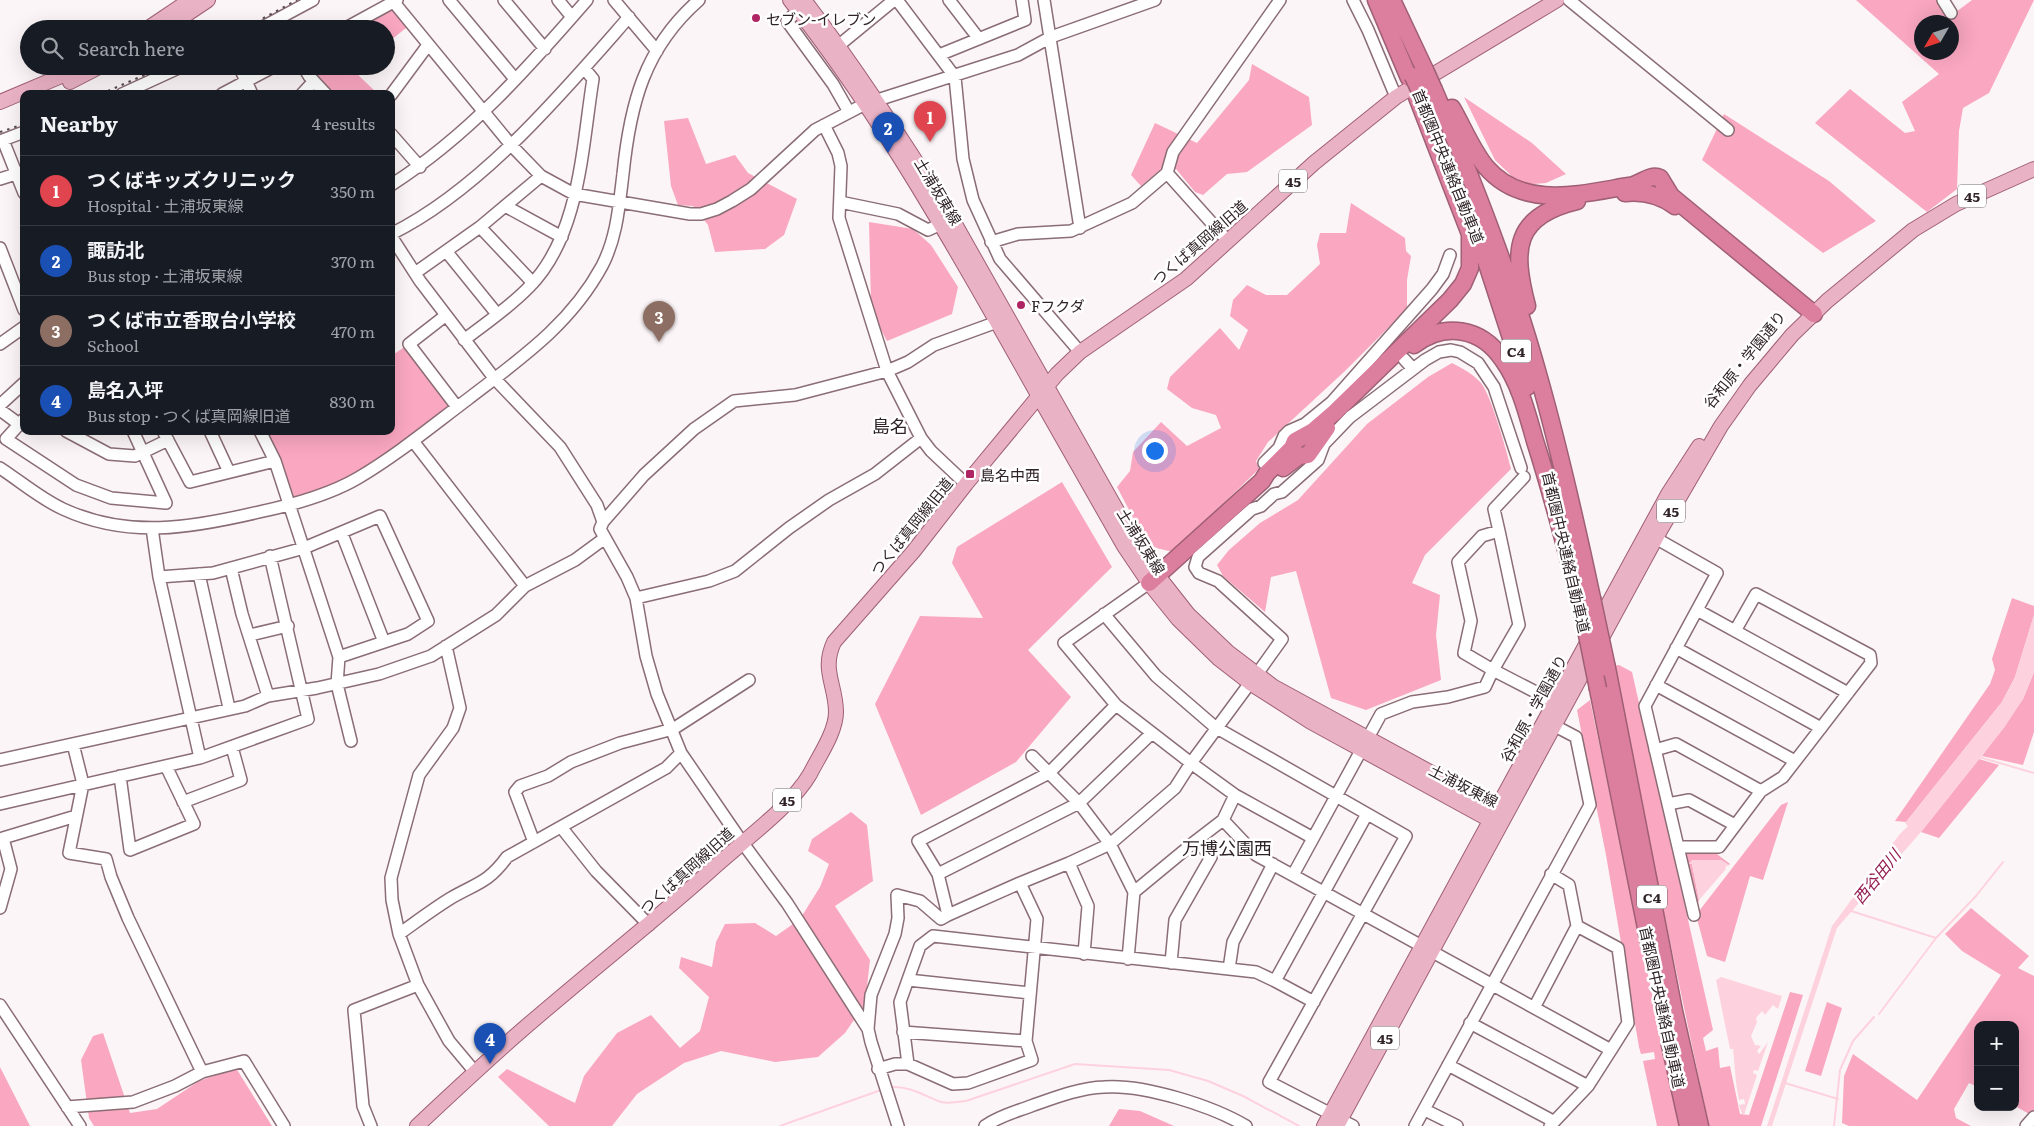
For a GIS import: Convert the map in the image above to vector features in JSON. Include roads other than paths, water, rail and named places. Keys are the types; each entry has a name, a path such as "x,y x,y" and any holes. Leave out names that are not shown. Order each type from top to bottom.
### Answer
{"highway":[{"name":"首都圏中央連絡自動車道","path":"1376,0 1420,73"},
{"name":"首都圏中央連絡自動車道","path":"1392,0 1405,25 1428,92 1473,184 1509,283 1554,432 1584,595 1583,615 1688,1126"},
{"name":"首都圏中央連絡自動車道","path":"1428,92 1503,310 1531,402 1584,595 1607,668 1674,1011 1700,1126"},
{"path":"1428,92 1477,155 1499,180 1510,187 1531,195 1568,195 1634,186 1657,176 1662,180 1671,196 1811,311"},
{"path":"1262,482 1267,473 1292,448 1295,440 1313,431 1335,412 1450,300 1463,284 1470,268 1470,234 1428,92"},
{"path":"1554,432 1546,375 1523,292 1520,272 1520,242 1532,222 1540,214 1563,204 1641,192 1664,198 1696,223 1716,234"},
{"path":"1153,579 1262,482 1271,478 1293,460 1308,455 1322,433 1338,415 1416,344 1435,332 1457,330 1468,333 1492,347 1502,358 1522,397 1584,595"}],"main road":[{"path":"160,20 190,0"},
{"path":"178,20 208,0"},
{"name":"つくば真岡線旧道","path":"417,1126 535,1019 649,925 798,790 808,777 827,738 836,714 828,658 834,642 913,552 966,484 1043,392 1080,352 1186,279 1314,163 1396,97 1558,0"},
{"name":"土浦坂東線","path":"797,4 838,46 996,322 1043,392 1132,537 1153,579 1253,679 1292,698 1365,744 1496,816"},
{"name":"土浦坂東線","path":"797,4 871,102 951,217 1043,392"},
{"path":"30,90 64,75"},
{"path":"51,90 82,75"},
{"path":"0,102 20,94"},
{"path":"0,111 20,104"},
{"name":"谷和原・学園通り","path":"1496,816 1555,726 1651,536 1668,494 1731,396 1783,333 1811,311 1839,280 1886,242 1913,230 1956,204 2034,169"},
{"name":"谷和原・学園通り","path":"1324,1126 1340,1121 1427,948 1555,702 1651,536"}],"street":[{"path":"276,20 313,0"},
{"path":"449,0 516,80"},
{"path":"504,0 544,49"},
{"path":"558,0 572,17"},
{"path":"395,183 420,167 485,112 587,0"},
{"path":"614,0 657,51"},
{"path":"0,468 69,512 116,526 152,528 201,526 288,506 356,479 413,441 558,327 586,295 603,263 615,234 632,107 641,81 675,23 699,0"},
{"path":"838,46 896,0 956,77 963,159 973,200 991,242 1000,258 1080,352"},
{"path":"948,0 980,39"},
{"path":"939,55 1025,20 1022,0"},
{"path":"1044,0 1080,228"},
{"path":"360,20 394,1 428,45 512,145 541,176 574,194 620,200 690,214 701,214 717,209 751,189 815,130 849,112 871,102 956,77 1018,55 1051,36 1155,0"},
{"path":"991,242 1018,234 1071,231 1132,203 1167,173 1172,152 1280,0"},
{"path":"1353,0 1368,30 1396,97"},
{"path":"1569,0 1728,130"},
{"path":"1944,0 1951,13"},
{"path":"797,4 787,21 833,84 849,112"},
{"path":"395,233 453,194 512,145 629,17"},
{"path":"395,90 428,45"},
{"path":"464,340 533,283 549,262 562,237 570,214 574,194 593,79 584,68"},
{"path":"131,90 163,75"},
{"path":"244,75 250,90"},
{"path":"230,90 258,75"},
{"path":"310,75 322,90"},
{"path":"306,90 314,81"},
{"path":"824,125 838,153 841,166 838,218 887,371 921,438 931,451 966,484"},
{"path":"0,179 20,173 2,140 20,133"},
{"path":"395,139 420,167"},
{"path":"1167,173 1227,240"},
{"path":"415,273 480,227 541,176"},
{"path":"840,202 898,214 928,230 941,224"},
{"path":"505,206 562,237"},
{"path":"480,227 533,283"},
{"path":"395,241 445,316 494,378 560,447 597,505 603,522"},
{"path":"0,248 20,300"},
{"path":"446,251 497,314"},
{"path":"1264,463 1279,448 1284,436 1289,431 1305,424 1332,402 1389,344 1443,274 1450,255"},
{"path":"445,316 409,344 457,406"},
{"path":"898,1126 878,1069 868,1029 787,903 742,842 682,753 657,694 646,656 636,598 627,577 600,529 603,522 644,475 694,429 734,401 795,395 887,371 908,362 934,345 996,322"},
{"path":"0,344 20,330"},
{"path":"868,1029 871,995 895,934 898,918 898,894 920,901 941,919 1110,844 1175,788 1215,727 1282,639 1218,581 1199,573 1195,567 1195,562 1252,509 1261,506 1274,494 1282,492 1318,460 1324,444 1350,417 1413,369 1439,352 1451,350 1460,352 1478,363 1494,386 1523,473 1494,509 1519,625 1485,686 1448,697 1412,702 1381,714 1293,875"},
{"path":"1404,359 1413,369"},
{"path":"0,405 20,387"},
{"path":"0,410 20,421"},
{"path":"20,424 6,439 76,485 111,498 166,503 135,435"},
{"path":"73,435 109,454 135,456 165,436 190,482 275,461"},
{"path":"212,435 229,472"},
{"path":"262,435 275,461 288,506 304,548 339,656 337,684 351,740"},
{"path":"636,598 709,581 735,572 789,528 829,500 875,474 921,438"},
{"path":"413,441 525,586"},
{"path":"158,577 199,574 231,568 304,548 342,534 380,516 428,621 408,634 339,656"},
{"path":"152,528 158,577 200,758"},
{"path":"1498,531 1482,536 1458,562 1470,621 1464,653 1555,702"},
{"path":"342,534 384,642"},
{"path":"1651,536 1717,573 1645,706 1694,915"},
{"path":"0,760 245,706 268,696 337,684 408,665 431,656 496,615 525,586 575,560 604,538"},
{"path":"0,804 200,758 308,719 288,626 270,556"},
{"path":"231,568 242,614 268,696"},
{"path":"199,574 229,708"},
{"path":"1153,579 1064,643 1116,704 1152,733 1235,794 1313,838"},
{"path":"1678,848 1719,847 1761,791 1783,777 1871,663 1870,655 1756,594 1735,631"},
{"path":"1697,610 1848,693"},
{"path":"1104,614 1156,676 1215,727 1406,836 1269,1082 1340,1121"},
{"path":"250,635 288,626"},
{"path":"446,646 460,708 453,728 419,775 391,878 399,934 418,985 448,1041 475,1072"},
{"path":"1676,648 1821,728"},
{"path":"534,842 515,792 520,786 548,776 571,762 620,743 673,729 749,680"},
{"path":"1656,685 1795,761"},
{"path":"948,916 938,874 918,841 1049,773 1116,704"},
{"path":"1415,1126 1590,805 1576,737 1555,726"},
{"path":"938,874 1079,803 1152,733"},
{"path":"73,744 82,784 69,853 106,858 111,877 128,918 202,1072"},
{"path":"1655,750 1676,744 1761,791"},
{"path":"183,802 242,780 232,747"},
{"path":"399,934 452,898 485,882 495,874 507,857 666,768 682,753"},
{"path":"1032,756 1079,803 1110,844 1134,892 1128,958"},
{"path":"120,776 130,850 194,824 166,766"},
{"path":"1134,892 1223,820 1235,794"},
{"path":"1668,804 1689,800 1735,825"},
{"path":"1276,981 1367,814"},
{"path":"0,908 11,869 3,838 76,816"},
{"path":"1223,820 1256,855 1535,1006 1611,1050"},
{"path":"561,827 596,871 649,925"},
{"path":"1171,963 1175,920 1211,857 1197,840"},
{"path":"1069,863 1088,906 1084,954"},
{"path":"1229,970 1233,942 1273,864"},
{"path":"1535,1006 1577,926 1569,885 1551,874"},
{"path":"878,1069 896,1064 908,1064 953,1084 968,1082 1032,1060 1026,1041 1038,919 1020,883"},
{"path":"1448,1065 1551,1124 1588,1086 1628,1023 1618,948 1577,926"},
{"path":"908,1064 900,1002 920,946 933,936 1036,949 1256,972 1314,1002"},
{"path":"908,980 1030,993"},
{"path":"371,1126 363,1106 354,1010 418,985"},
{"path":"0,1005 80,1126"},
{"path":"1470,1023 1588,1086"},
{"path":"903,1032 1026,1041"},
{"path":"67,1107 133,1102 175,1086 202,1072 244,1061 284,1126"},
{"path":"985,1126 994,1120 1079,1090 1105,1086 1161,1094 1231,1117 1246,1126"},
{"path":"1425,1110 1457,1126"},
{"path":"2026,1126 2034,1117"}],"water":[{"name":"西谷田川","path":"2034,615 2034,672 2023,699 2004,728 1921,832 1837,928 1772,1126 1767,1126 1832,926 1899,835 1908,826 1905,823 2002,702 2015,677"},
{"path":"1692,860 1721,860 1729,865 1725,867 1726,869 1699,900 1692,864 1689,864"},
{"path":"1721,977 1782,996 1778,1009 1773,1005 1765,1015 1762,1011 1756,1018 1757,1022 1751,1036 1755,1045 1761,1046 1757,1051 1759,1054 1768,1042 1758,1071 1754,1070 1753,1073 1757,1075 1744,1115 1739,1105 1745,1104 1744,1099 1739,1100 1733,1049 1730,1049 1716,980"}],"waterway":[{"path":"1979,757 2034,773"},
{"path":"1879,1014 1936,938 1976,896 2003,862"},
{"name":"西谷田川","path":"1848,910 1936,938"},
{"path":"1834,1126 1840,1070 1853,1041 1874,1017"},
{"path":"891,1087 910,1089 941,1102 950,1103 966,1101 1075,1064 1169,1070 1208,1081 1243,1096 1299,1126"},
{"path":"1785,1083 1838,1099"},
{"path":"780,1126 881,1090"}],"railway":[{"path":"260,20 297,0"},
{"path":"110,90 144,75"},
{"path":"0,132 20,125"}],"place":[{"name":"セブン-イレブン","path":"756,18"},
{"name":"つくばキッズクリニック","path":"930,142"},
{"name":"諏訪北","path":"888,153"},
{"name":"Fフクダ","path":"1021,305"},
{"name":"つくば市立香取台小学校","path":"659,342"},
{"name":"島名中西","path":"970,474"},
{"name":"島名入坪","path":"490,1064"}],"district":[{"name":"島名","path":"890,425"},
{"name":"万博公園西","path":"1227,847"}]}
